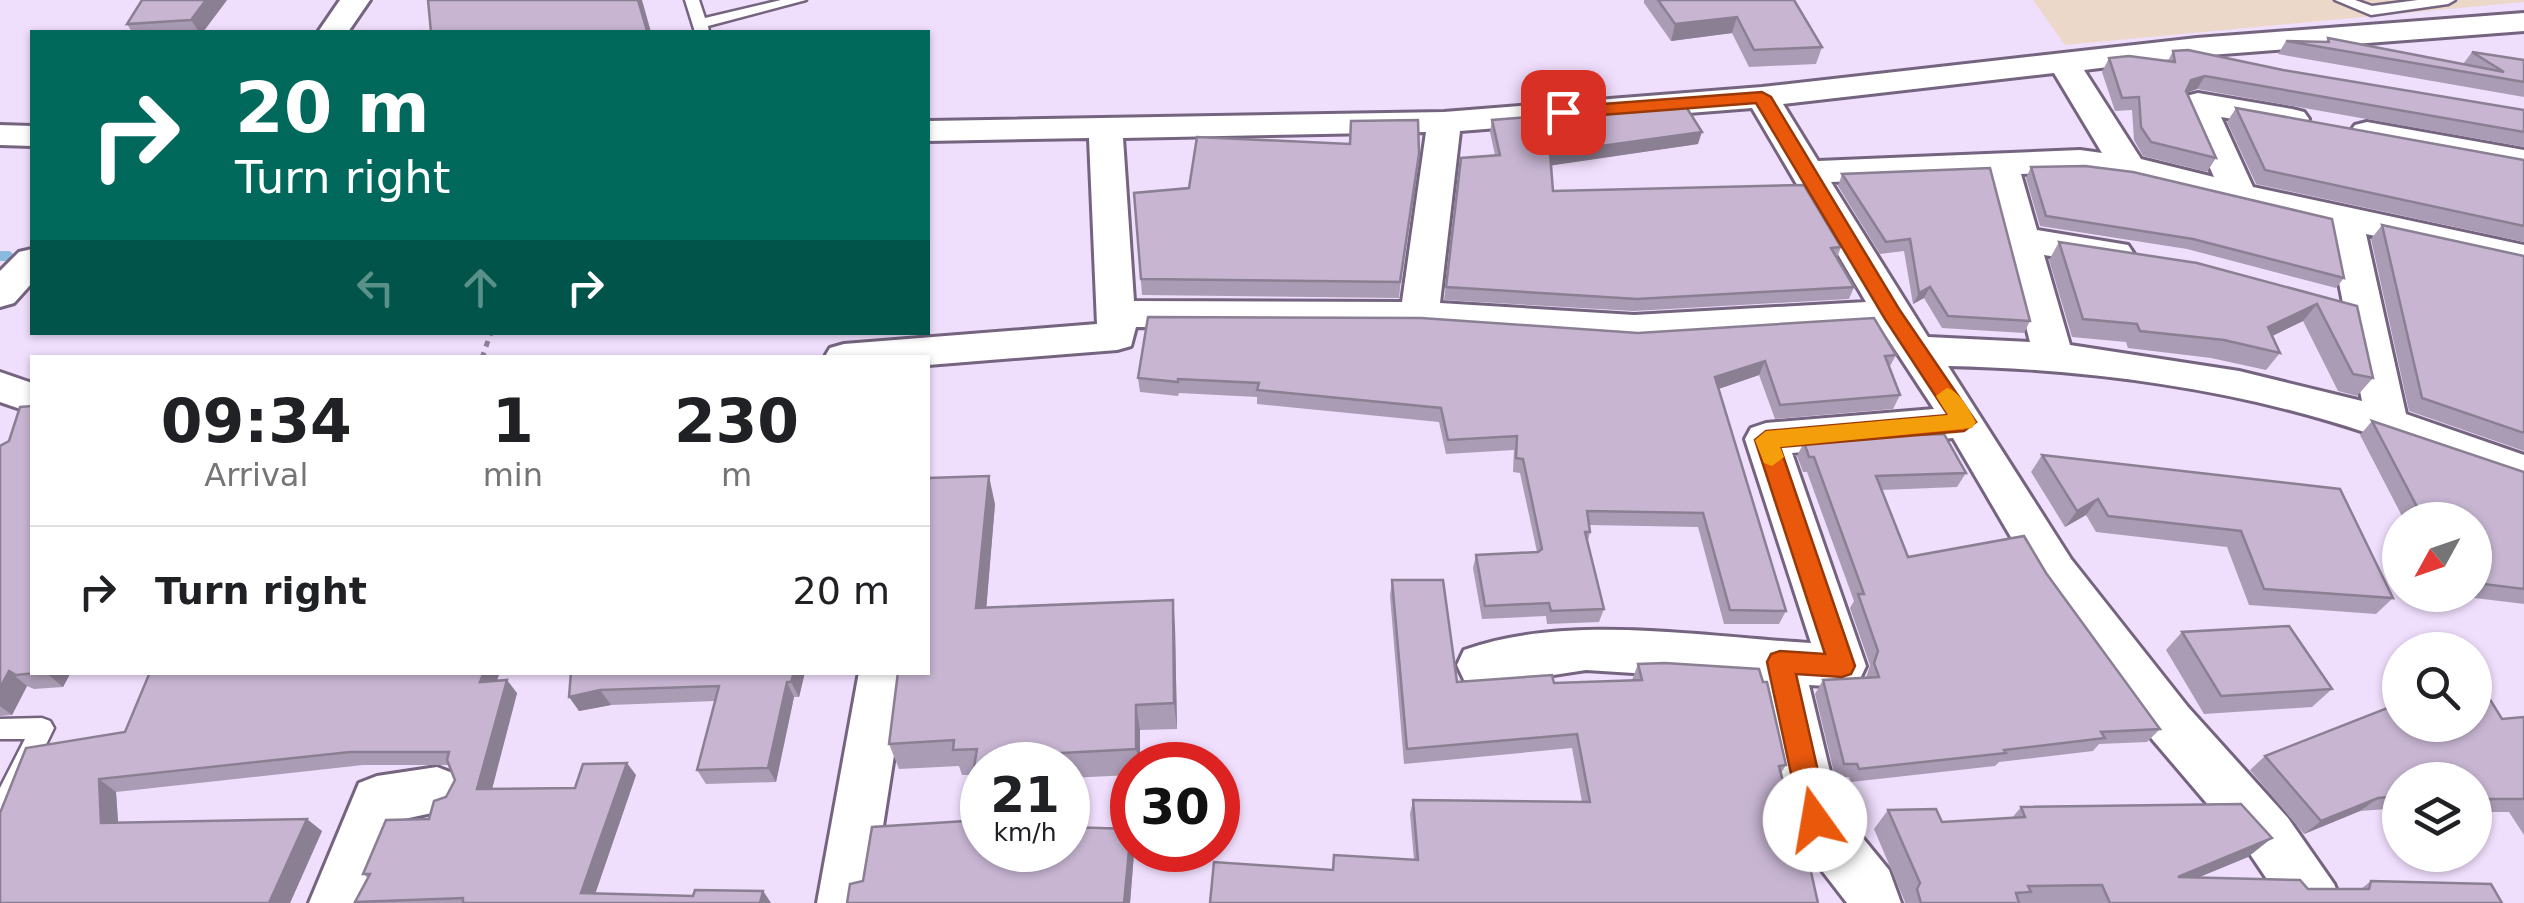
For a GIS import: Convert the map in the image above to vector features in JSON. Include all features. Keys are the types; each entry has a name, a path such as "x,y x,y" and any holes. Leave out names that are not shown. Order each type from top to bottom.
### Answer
{"street":[{"path":"334,30 355,0"},
{"path":"930,131 1444,122 1762,97 2197,48 2524,22"},
{"path":"2197,48 2294,74"},
{"path":"2065,65 2128,167"},
{"path":"1762,97 1892,314 1964,422 2055,572 2109,648 2269,836 2315,903"},
{"path":"2239,195 2198,103 2524,161"},
{"path":"1420,315 1444,122"},
{"path":"930,360 1117,336 1105,130"},
{"path":"0,135 30,136"},
{"path":"1810,172 2080,160 2128,167 2524,257"},
{"path":"2001,164 2052,356"},
{"path":"2344,215 2346,307 2387,424"},
{"path":"2021,238 2150,260"},
{"path":"0,294 30,263"},
{"path":"1116,314 1420,315 1634,329 1892,314"},
{"path":"1916,351 2120,363 2262,390 2387,424 2524,472"},
{"path":"0,387 30,397"},
{"path":"1481,665 1586,650 1842,666 1766,440 1964,422"},
{"path":"1780,662 1815,820 1870,889 1874,903"},
{"path":"844,903 882,675"},
{"path":"336,903 376,800 437,791"}],"lane":[{"path":"692,0 700,28 799,0"},
{"path":"2342,0 2371,11 2448,0"},
{"path":"0,729 42,728 0,813"}],"shaded area":[{"path":"2033,0 2524,0 2524,2 2065,45"}],"building":[{"path":"142,0 206,0 191,20 127,24"},
{"path":"428,0 638,0 647,30 431,30"},
{"path":"1658,0 1794,0 1822,47 1754,50 1737,17 1675,24"},
{"path":"2328,38 2504,72 2472,52 2524,60 2524,82 2286,41 2329,42"},
{"path":"2188,50 2524,110 2524,132 2205,76 2191,80 2186,91 2216,158 2151,142 2141,127 2139,97 2122,98 2109,58 2129,56 2175,62 2173,51"},
{"path":"1685,105 1702,132 1550,153 1553,191 1804,185 1841,247 1831,248 1854,287 1637,299 1446,287 1461,158 1500,155 1492,120"},
{"path":"2236,108 2524,160 2524,226 2265,170"},
{"path":"1418,120 1419,154 1400,282 1141,279 1134,193 1189,188 1197,137 1350,144 1351,121"},
{"path":"2085,166 2133,172 2332,219 2344,278 2193,239 2046,216 2031,167"},
{"path":"1990,168 2030,321 1948,316 1930,287 1919,293 1910,239 1886,242 1842,174"},
{"path":"2382,225 2524,256 2524,433 2422,398"},
{"path":"2059,242 2197,263 2357,306 2373,378 2353,374 2317,304 2268,327 2280,353 2224,340 2140,331 2137,324 2083,319"},
{"path":"1148,317 1421,318 1638,333 1874,318 1896,355 1885,356 1900,395 1780,405 1765,361 1715,377 1786,611 1730,610 1703,513 1587,511 1590,532 1585,532 1604,609 1551,611 1549,603 1485,606 1476,555 1542,549 1523,459 1516,458 1517,436 1448,440 1441,408 1257,390 1259,383 1138,378"},
{"path":"30,406 30,674 16,675 9,671 0,688 0,446 9,441 20,407"},
{"path":"2372,421 2524,472 2524,589 2492,585 2492,502 2415,502"},
{"path":"1916,431 1917,435 1944,434 1966,473 1876,476 1908,557 2024,536 2046,573 2160,729 2101,732 2105,738 2004,750 2006,753 1859,769 1857,764 1844,764 1823,680 1879,677 1874,663 1878,651 1858,594 1864,594 1814,457 1809,457 1804,442"},
{"path":"2042,455 2340,489 2382,575 2382,597 2264,589 2241,531 2108,516 2098,499 2077,511"},
{"path":"989,476 976,608 1173,600 1174,703 1136,705 1136,742 1110,742 1110,750 1090,751 1090,742 960,742 960,750 953,750 954,740 889,744 898,675 930,675 930,478"},
{"path":"1392,580 1443,580 1457,682 1552,675 1554,683 1642,680 1638,664 1759,669 1763,682 1767,682 1786,765 1779,766 1818,903 1210,903 1213,872 1240,872 1240,864 1333,870 1334,855 1418,860 1413,800 1590,802 1577,734 1407,749"},
{"path":"2289,626 2332,689 2221,696 2182,632"},
{"path":"149,675 483,675 480,682 507,680 477,789 575,788 583,764 627,763 581,893 693,896 695,890 763,891 760,903 463,903 463,898 355,902 370,874 363,874 386,820 429,819 434,801 446,797 455,780 447,760 449,752 350,752 99,779 101,823 307,819 269,903 0,903 0,813 26,748 125,732"},
{"path":"571,675 793,675 791,682 787,682 768,768 697,770 719,686 600,690 569,697"},
{"path":"2492,703 2502,719 2524,717 2524,799 2492,799 2492,762 2382,762 2382,798 2321,821 2265,756 2382,710 2382,742 2492,742"},
{"path":"2241,804 2272,838 2178,877 2300,880 2308,889 2369,889 2371,881 2491,884 2502,903 2110,903 2102,885 2028,886 2031,892 2016,893 2019,903 1921,903 1917,889 1920,883 1888,810 1936,809 1942,822 2025,817 2021,807"},
{"path":"960,821 960,872 1090,872 1090,828 1110,828 1110,872 1127,872 1124,903 847,903 850,884 863,881 872,827"}],"waterway":[{"path":"0,256 8,256"}],"slow traffic":[{"path":"1772,457 1766,440 1964,422 1947,396"}],"route":[{"path":"1563,112 1762,97 1892,314 1964,422 1766,440 1842,666 1780,662 1815,820"}]}
